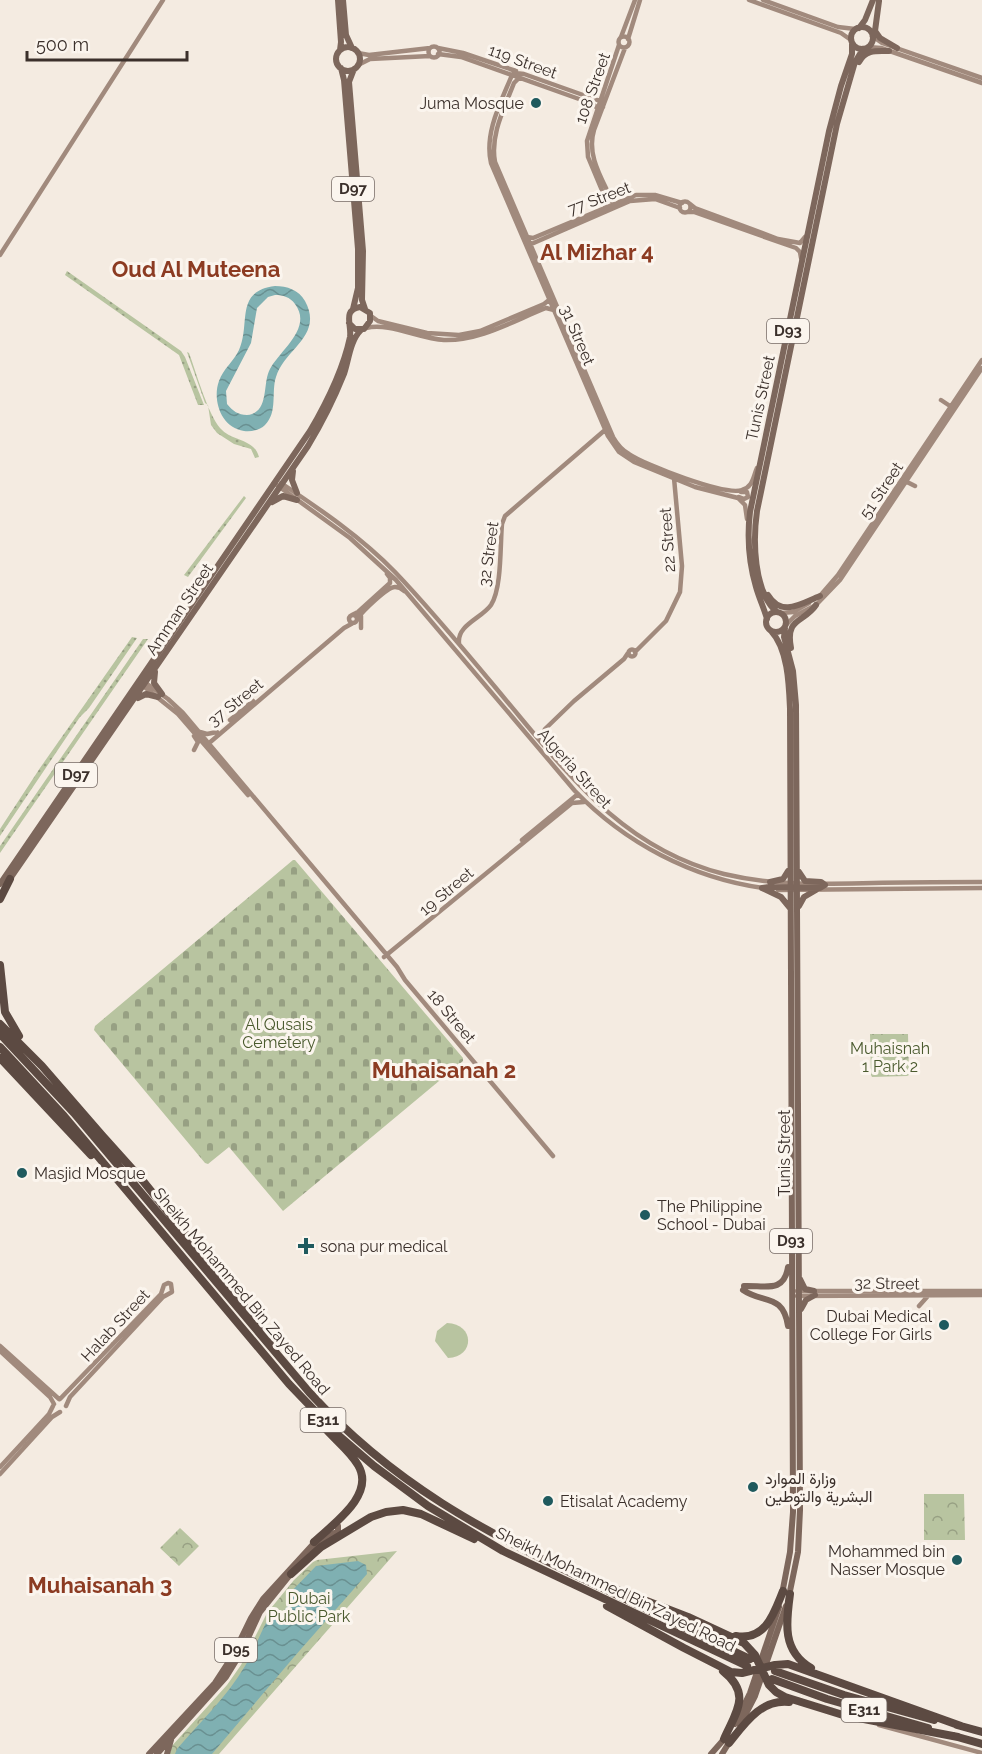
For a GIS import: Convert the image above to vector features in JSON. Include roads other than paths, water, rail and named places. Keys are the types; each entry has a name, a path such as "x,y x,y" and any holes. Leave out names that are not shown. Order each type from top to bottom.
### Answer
{"highway":[{"path":"0,899 10,879"},
{"path":"0,965 4,1005 15,1031 42,1066 121,1155 225,1281 268,1335 272,1349"},
{"path":"0,1024 42,1066"},
{"name":"Sheikh Mohammed Bin Zayed Road","path":"0,1034 74,1113 309,1392 374,1455 410,1482 486,1531 749,1663 589,1593 483,1540 428,1506 390,1478 317,1414 278,1372 64,1116 0,1047"},
{"path":"1,1060 113,1175"},
{"path":"99,1132 136,1180 141,1191"},
{"path":"314,1542 356,1500 361,1491 362,1481 359,1466 323,1427 317,1414"},
{"path":"291,1574 321,1547 371,1517 392,1511 421,1514 471,1538 483,1540"},
{"path":"581,1578 618,1589 724,1633 749,1647 753,1654 751,1666 737,1673"},
{"path":"724,1633 748,1637 763,1630 787,1592"},
{"path":"787,1592 786,1629 790,1646 800,1660 828,1678"},
{"path":"589,1593 629,1618 715,1664 737,1673 784,1664 961,1726"},
{"path":"749,1647 772,1689 782,1696 862,1719 958,1737"},
{"path":"715,1664 731,1677 736,1684 740,1698 738,1713 727,1741"},
{"path":"772,1689 770,1680 772,1672 784,1664"},
{"name":"E311","path":"982,1732 774,1675 827,1699 982,1744"},
{"path":"727,1741 753,1714 766,1706 781,1702 808,1705"}],"main road":[{"path":"338,0 341,42 336,58 341,68 349,71 356,67 355,51 346,37 343,0"},
{"path":"877,0 871,23 871,44 866,48 857,48 852,42 852,34 864,22 877,0"},
{"path":"877,0 875,31 880,38 897,48"},
{"path":"857,29 865,28 871,34"},
{"name":"Tunis Street","path":"767,619 752,572 749,527 801,266 834,111 852,54 852,42"},
{"path":"340,51 347,47 355,51"},
{"name":"Tunis Street","path":"779,613 767,600 760,577 755,540 758,504 837,124 853,69 866,48"},
{"path":"853,69 865,54 877,50 890,51"},
{"name":"D97","path":"356,67 349,82 363,251 362,300 366,309"},
{"name":"D97","path":"341,68 358,239 358,278 356,300 352,310"},
{"path":"360,307 366,309 370,321 364,329 352,328 349,323 349,314 360,307"},
{"name":"Amman Street","path":"0,893 133,702 142,682 157,666 265,508 335,383 350,337 349,323"},
{"name":"Amman Street","path":"0,882 142,682 164,644 278,483 296,464 326,414 347,365 354,339 364,329"},
{"path":"265,508 279,497 297,497 291,478 296,464"},
{"path":"258,517 278,483"},
{"path":"760,577 771,600 786,608 794,608 820,596"},
{"path":"790,660 792,657 790,632 796,621 816,605"},
{"path":"772,613 779,613 786,620 785,626 780,632 771,631 767,625 767,619 772,613"},
{"name":"Tunis Street","path":"785,626 784,637 790,660 796,705 793,864 797,915 798,1270 791,1344 793,1525 787,1592"},
{"name":"Tunis Street","path":"771,631 777,638 781,649 788,684 790,841 793,864"},
{"path":"157,666 153,677 160,696"},
{"path":"133,702 146,694 160,696"},
{"path":"790,841 794,888"},
{"path":"770,882 784,878 793,864 803,880 825,885"},
{"path":"762,888 769,886 822,888 825,885"},
{"path":"762,888 782,897 790,910"},
{"name":"Tunis Street","path":"761,1669 787,1592 800,1538 798,1318 790,1224 790,910 794,888"},
{"path":"797,915 802,898 816,890"},
{"path":"790,1224 788,1269 783,1279 770,1287 744,1288 750,1294 772,1300 778,1305 787,1320 791,1344"},
{"path":"798,1270 802,1286 814,1293 804,1301 798,1318"},
{"path":"799,1412 806,1418"},
{"name":"D95","path":"149,1754 215,1683 232,1657 263,1599 314,1542 334,1525 338,1527 337,1532 321,1542 291,1574 260,1612 242,1651 226,1677 157,1754"},
{"name":"D93","path":"711,1754 727,1741 749,1711 761,1669"},
{"path":"157,1754 165,1754 172,1736"},
{"name":"D93","path":"722,1754 727,1741"}],"street":[{"path":"0,250 162,0"},
{"path":"0,255 162,0"},
{"name":"108 Street","path":"621,38 635,0"},
{"name":"108 Street","path":"628,39 640,0"},
{"path":"749,0 841,33 852,42"},
{"path":"763,0 838,27 857,29"},
{"path":"871,34 880,42 982,78"},
{"path":"621,38 628,39 629,44 625,48 619,45 618,41 621,38"},
{"name":"108 Street","path":"600,107 619,45"},
{"path":"355,51 367,55 434,46 438,51 435,57 370,59 356,67"},
{"path":"866,48 878,47 982,83"},
{"path":"430,48 430,56"},
{"name":"108 Street","path":"610,206 598,173 588,154 586,143 625,48"},
{"name":"119 Street","path":"438,51 600,101"},
{"name":"119 Street","path":"438,51 463,53 600,107"},
{"name":"31 Street","path":"512,75 489,140 490,159 494,173 524,237 530,244 613,437 623,449 636,458 728,492"},
{"name":"31 Street","path":"521,76 514,83 497,127 494,147 496,166 548,297 604,428 616,449 629,459 700,488 728,492"},
{"path":"560,92 569,93 569,90"},
{"path":"497,127 501,113 498,112"},
{"name":"108 Street","path":"598,173 610,206"},
{"name":"77 Street","path":"530,244 630,196 658,195 681,206"},
{"path":"801,266 801,254 796,248 694,212 683,212 681,206 687,202 696,209 791,242 802,241 809,229"},
{"path":"688,212 690,204"},
{"name":"77 Street","path":"524,237 533,238 610,206"},
{"path":"569,227 569,224 575,220"},
{"path":"370,316 378,321 427,333 453,335 480,331 537,306 548,297 553,300 560,312"},
{"path":"364,329 379,326 429,338 453,340 482,334 546,308 554,310"},
{"name":"51 Street","path":"779,613 795,611 820,596 838,576 982,360"},
{"name":"51 Street","path":"785,626 795,616 816,605 843,576 982,368"},
{"path":"581,375 591,386"},
{"path":"937,436 953,411 951,406 941,400"},
{"path":"597,436 604,428 617,446 623,449"},
{"path":"597,436 608,436"},
{"name":"32 Street","path":"462,631 486,610 494,599 502,524 507,514 597,436"},
{"path":"915,486 906,482 905,478 916,462 916,458"},
{"path":"728,492 748,488 760,464"},
{"name":"22 Street","path":"545,729 666,621 680,592 682,566 674,478"},
{"name":"22 Street","path":"676,489 685,482"},
{"name":"Algeria Street","path":"278,483 383,566 586,803 626,834 664,857 722,880 762,888"},
{"path":"728,492 744,503 749,527"},
{"name":"Algeria Street","path":"297,497 340,524 396,573 580,787 606,812 642,839 688,862 722,874 794,888 845,891 982,888"},
{"path":"383,566 390,578 390,583"},
{"path":"353,621 352,615 396,580 400,581 440,623"},
{"name":"37 Street","path":"206,743 392,588 399,588 410,595"},
{"path":"361,628 361,617 367,608"},
{"path":"446,629 453,632 462,631 459,638 460,646"},
{"name":"37 Street","path":"206,743 243,709 282,680"},
{"name":"18 Street","path":"142,682 196,731 363,929 388,955 405,980 554,1156"},
{"path":"528,726 536,731 545,729"},
{"path":"544,747 541,738 545,729"},
{"path":"194,750 198,741 196,731 206,734 217,732"},
{"path":"566,780 570,792 569,801"},
{"path":"578,794 582,794 606,812"},
{"name":"19 Street","path":"388,955 578,794"},
{"name":"19 Street","path":"505,856 572,803 578,801 586,803"},
{"path":"891,883 896,879"},
{"path":"825,885 982,882"},
{"name":"18 Street","path":"363,929 388,955 405,980"},
{"path":"918,1282 928,1293 918,1304 907,1293 918,1282"},
{"name":"Halab Street","path":"60,1399 161,1294 164,1285 171,1284 172,1292 162,1299 91,1374 70,1397 66,1406"},
{"path":"889,1295 942,1291"},
{"name":"32 Street","path":"928,1293 942,1291 982,1293"},
{"name":"32 Street","path":"795,1293 982,1293"},
{"name":"32 Street","path":"814,1293 889,1295 907,1293"},
{"path":"0,1346 64,1401 66,1406 52,1417 0,1474"},
{"path":"0,1351 50,1397 56,1410 60,1412"},
{"path":"0,1467 60,1399"},
{"path":"862,1719 982,1753"}],"water":[{"path":"279,286 296,291 305,301 310,313 310,324 301,342 280,367 276,377 273,408 269,420 258,429 244,431 229,425 224,419 218,404 217,388 221,377 239,350 249,302 254,294 262,289","holes":["275,295 289,298 295,304 300,313 298,330 270,369 259,409 247,415 241,414 227,404 226,391 251,343 257,308 268,297"]},
{"name":"Dubai Public Park","path":"358,1561 366,1565 367,1574 212,1754 175,1754 238,1677 249,1660 270,1616 279,1617 290,1603 287,1596 316,1566"}],"place":[{"name":"Juma Mosque","path":"536,103"},
{"name":"Masjid Mosque","path":"22,1173"},
{"name":"The Philippine School - Dubai","path":"645,1215"},
{"name":"sona pur medical","path":"306,1246"},
{"name":"Dubai Medical College For Girls","path":"944,1325"},
{"name":"وزارة الموارد البشرية والتوطين","path":"753,1487"},
{"name":"Etisalat Academy","path":"548,1501"},
{"name":"Mohammed bin Nasser Mosque","path":"957,1560"}],"district":[{"name":"Al Mizhar 4","path":"597,252"},
{"name":"Oud Al Muteena","path":"196,269"},
{"name":"Muhaisanah 2","path":"444,1070"},
{"name":"Muhaisanah 3","path":"100,1585"}],"park label":[{"name":"Al Qusais Cemetery","path":"279,1033"},
{"name":"Muhaisnah 1 Park 2","path":"890,1057"}]}
